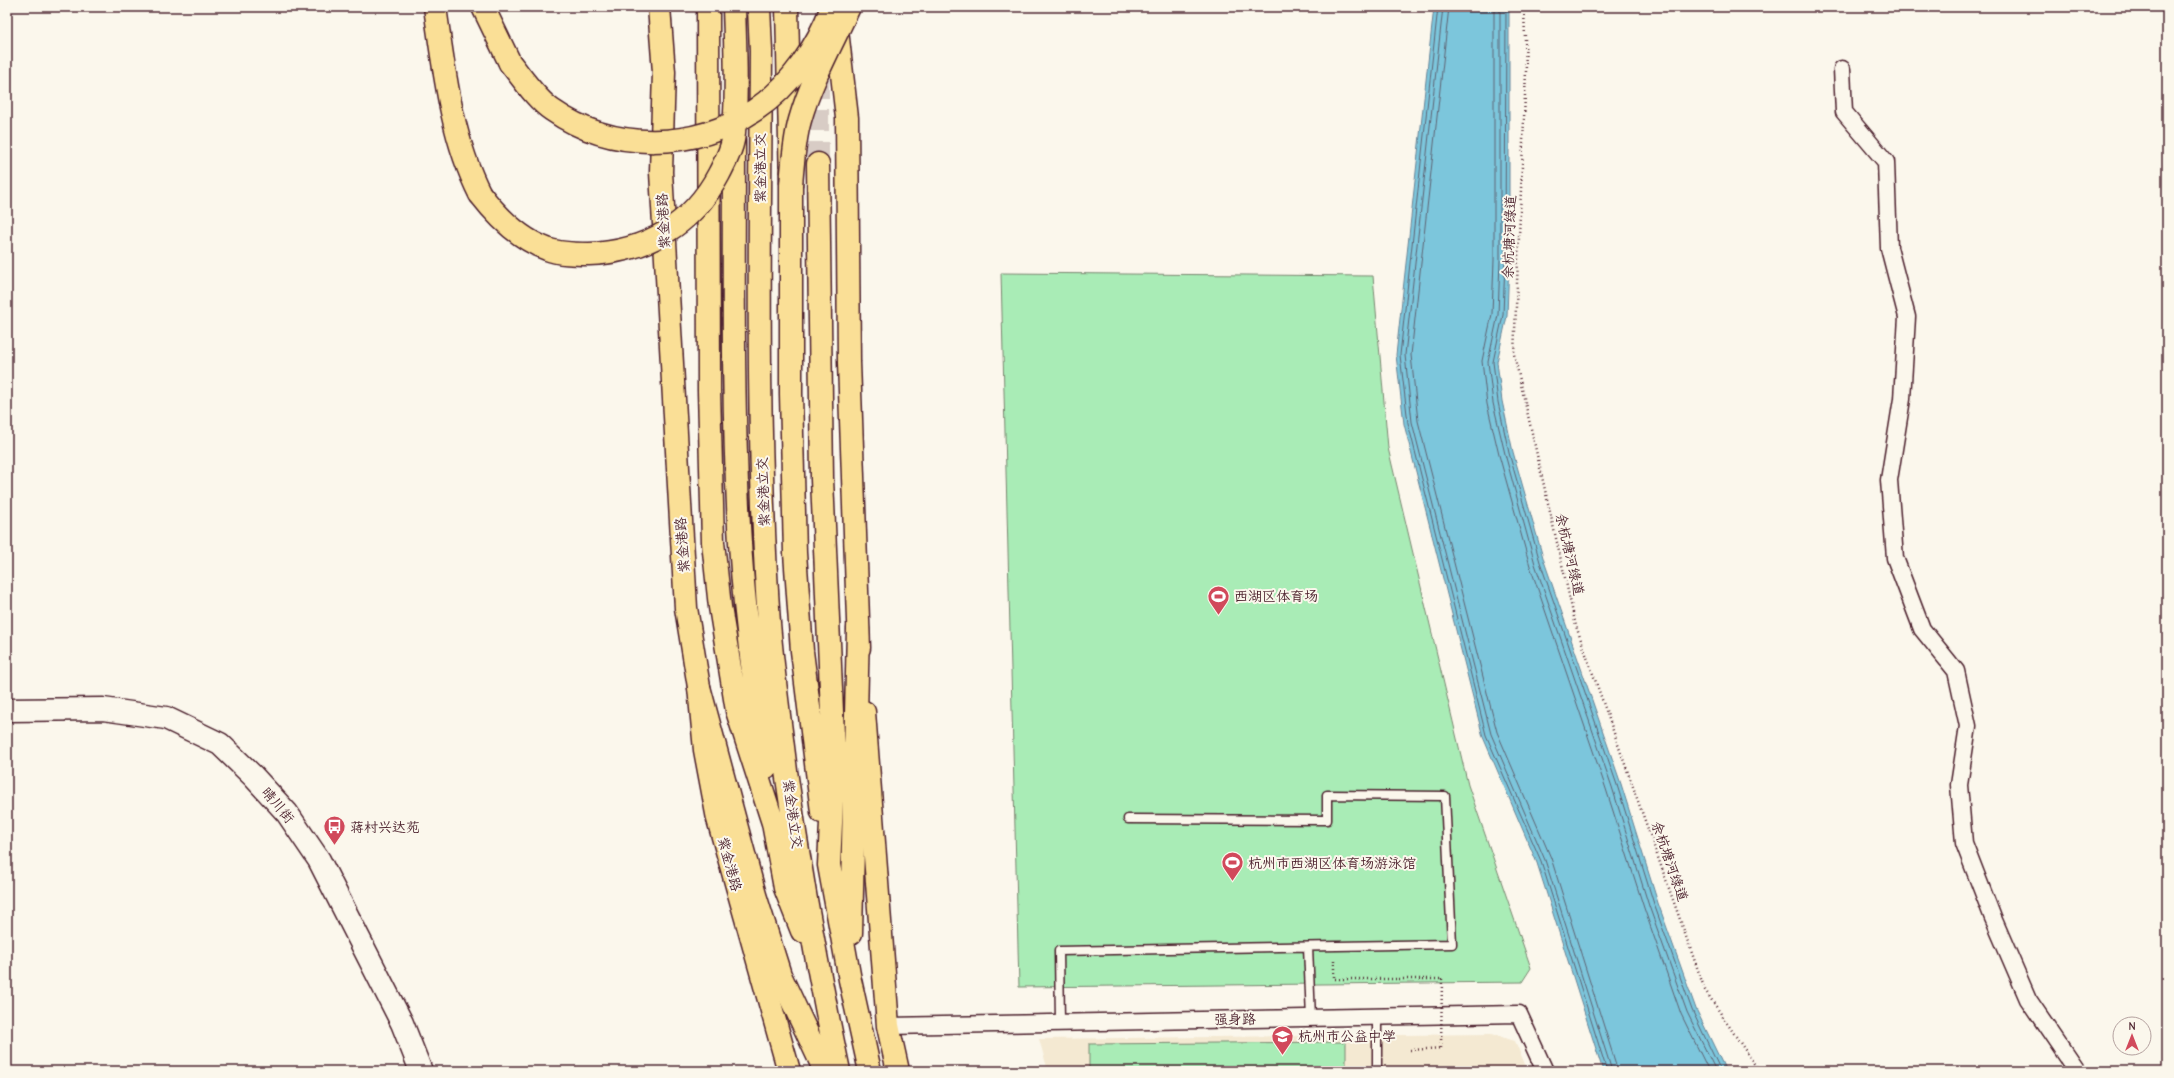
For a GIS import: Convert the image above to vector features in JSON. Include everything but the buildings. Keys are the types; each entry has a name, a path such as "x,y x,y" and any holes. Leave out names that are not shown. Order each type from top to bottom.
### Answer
{"main road":[{"path":"435,7 457,128 464,158 480,194 498,216 517,231 547,249 577,254 629,249 656,238 688,215 712,187 734,140"},
{"path":"483,7 510,63 530,88 552,110 596,133 641,142 671,141 700,135 737,120 756,110 788,81 809,53 825,25 833,7"},
{"name":"紫金港路","path":"659,7 664,72 661,172 686,608 699,687 705,750 718,818 788,1071"},
{"path":"708,7 709,391 713,542 720,607 737,711 773,823"},
{"path":"734,7 736,89 734,140 734,399 738,526 744,607 773,823 785,888 818,973 839,1071"},
{"name":"紫金港立交","path":"759,7 760,398 762,497 769,624 792,811 818,973"},
{"name":"紫金港立交","path":"787,7 791,185 792,473 795,553 802,651 813,752 829,865"},
{"path":"833,7 847,118 849,362 858,629 888,1026 898,1071"},
{"path":"791,185 795,146 800,120 820,68 849,7"},
{"path":"818,164 822,479 834,759 829,865 850,980 870,1071"},
{"path":"850,980 858,629"},
{"path":"699,687 755,896 780,975 825,1071"}],"street":[{"path":"1842,69 1844,112 1886,162 1889,248 1907,317 1902,399 1890,480 1895,558 1922,629 1956,671 1968,726 1959,785 1964,843 1993,918 2028,999 2077,1071"},
{"name":"晴川街","path":"7,710 103,710 166,718 220,744 253,776 287,813 319,860 402,1023 421,1071"},
{"name":"强身路","path":"888,1026 1519,1014 1545,1071"}],"lane":[{"path":"1060,1022 1058,951 1452,944 1445,796 1327,795 1327,820 1128,819"},
{"path":"1308,947 1312,1018"},
{"path":"1377,1017 1377,1071"}],"path":[{"name":"余杭塘河绿道","path":"1524,7 1526,71 1514,354 1576,626 1705,990 1759,1071"},
{"path":"1334,947 1334,979 1442,979 1441,1048 1410,1050"}],"shaded area":[{"name":"杭州市公益中学","path":"1491,1034 1515,1041 1528,1071 1048,1071 1039,1039"}],"green space":[{"name":"西湖区体育场","path":"1001,273 1373,276 1388,448 1468,785 1531,968 1522,982 1019,987"},
{"path":"1346,1042 1346,1071 1089,1071 1089,1044"}],"water":[{"path":"1434,7 1509,7 1509,261 1507,316 1497,362 1502,401 1513,452 1544,561 1621,784 1658,903 1696,1009 1726,1071 1603,1071 1537,863 1483,737 1404,424 1396,355"}],"tunnel":[{"path":"818,72 818,164"}],"place":[{"name":"西湖区体育场","path":"1219,616"},
{"name":"蒋村兴达苑","path":"334,846"},
{"name":"杭州市西湖区体育场游泳馆","path":"1233,882"},
{"name":"杭州市公益中学","path":"1283,1056"}]}
